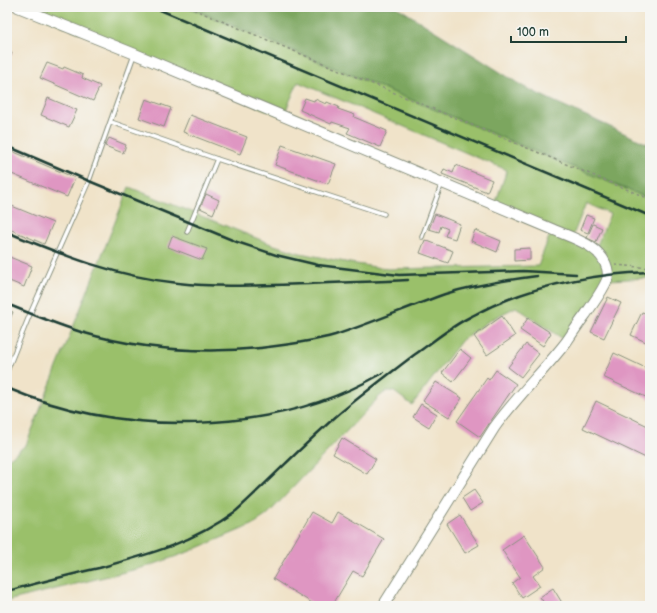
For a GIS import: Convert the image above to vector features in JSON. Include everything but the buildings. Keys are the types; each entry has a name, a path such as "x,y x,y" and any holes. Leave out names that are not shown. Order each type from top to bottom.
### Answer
{"street":[{"path":"18,7 442,182 587,244 598,253 606,264 608,275 601,292 566,341 500,420 383,606"}],"lane":[{"path":"7,371 33,307 89,181 134,54"},
{"path":"111,122 217,159 384,214"},
{"path":"187,232 217,159"},
{"path":"422,237 442,182"}],"path":[{"path":"188,7 650,199"},
{"path":"606,264 635,268 650,268"}],"green space":[{"path":"18,7 188,7 650,199 650,278 607,280 566,341 516,307 490,320 462,340 412,405 393,391 387,391 380,396 267,515 252,525 188,552 149,566 7,601 7,460 26,445 129,187 271,244 300,253 350,263 388,269 538,266 552,229 495,204 507,170 298,82 283,117","holes":["586,203 610,214 595,250 572,238"]},
{"path":"188,7 397,7 524,87 650,145 650,199"}],"railway":[{"path":"153,7 650,216"},
{"path":"7,146 237,242 276,255 318,265 399,275 523,271 576,274"},
{"path":"7,232 69,257 112,270 134,276 194,285 243,286 408,280"},
{"path":"7,591 136,558 187,539 220,522 236,511 340,413 442,334 472,316 514,297 558,284 581,279 627,273 650,272"},
{"path":"7,304 81,332 125,343 170,349 237,350 288,344 335,335 445,294 491,283 537,276"},
{"path":"7,388 52,404 99,415 148,422 197,423 246,419 294,409 340,394 383,373"}]}
